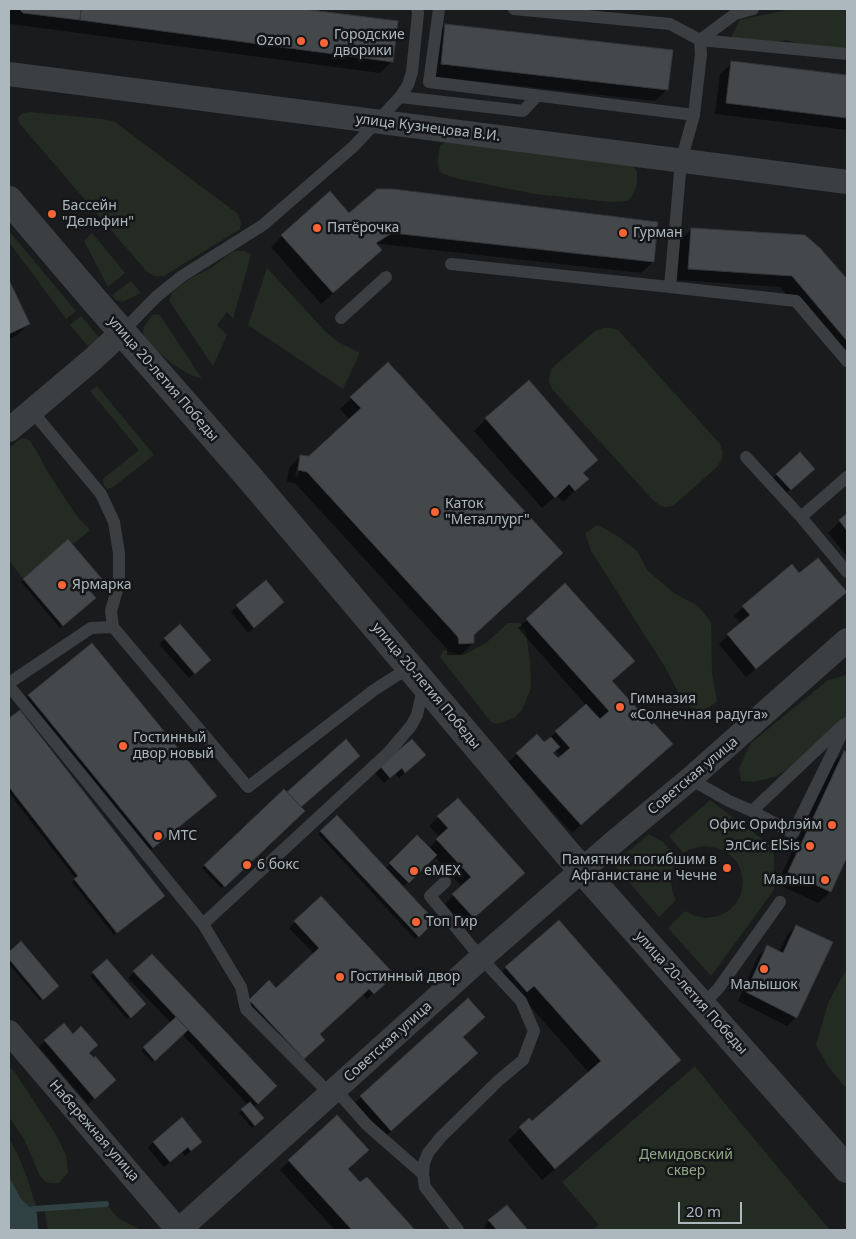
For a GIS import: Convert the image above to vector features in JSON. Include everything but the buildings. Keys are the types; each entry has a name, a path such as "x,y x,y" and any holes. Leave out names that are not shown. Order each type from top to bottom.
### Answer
{"street":[{"name":"улица Кузнецова В.И.","path":"9,74 847,182"},
{"name":"улица 20-летия Победы","path":"9,200 255,484 582,870 847,1169"},
{"path":"9,430 122,332"},
{"name":"Советская улица","path":"179,1230 481,958 612,843 690,779 847,640"},
{"name":"Набережная улица","path":"9,1032 179,1230"}],"lane":[{"path":"122,332 156,297 182,276 263,225 354,146 377,122 408,85 412,72 417,9"},
{"path":"438,9 429,82 694,115"},
{"path":"514,9 670,24 700,40 847,54"},
{"path":"700,40 735,14 753,9"},
{"path":"670,287 681,161 694,115 701,54 700,40"},
{"path":"400,96 523,111 537,96"},
{"path":"451,264 796,301 847,361"},
{"path":"341,318 386,277"},
{"path":"32,410 101,494 114,522 119,553 119,583 111,611 113,627 248,787 374,690 417,676 417,715 411,726 388,753 203,924"},
{"path":"746,457 847,572"},
{"path":"801,518 847,478"},
{"path":"113,627 91,628 9,684 203,924 241,987 246,1009 367,1125 423,1174"},
{"path":"690,779 792,833 847,722"},
{"path":"752,811 847,722"},
{"path":"445,882 430,896 481,958 521,1002 534,1031 523,1060 498,1081 442,1137 428,1153 424,1163 423,1174 426,1187 458,1230"},
{"path":"702,1005 718,989 780,902"}],"green space":[{"path":"791,9 847,9 847,57 845,58 786,40 738,50 731,38 740,20"},
{"path":"30,112 103,119 115,122 238,214 241,223 240,229 164,276 154,276 147,272 19,123 18,118 21,114"},
{"path":"447,142 632,166 637,171 637,184 633,195 627,201 611,202 535,194 455,178 439,171 440,145"},
{"path":"9,231 76,311 66,319 9,242"},
{"path":"92,233 125,273 108,287 84,241"},
{"path":"234,251 245,251 251,254 233,319 227,312 217,325 227,335 213,366 170,302 170,298 172,293 180,286 211,268"},
{"path":"267,268 324,330 338,342 360,353 343,389 248,325"},
{"path":"131,281 141,293 122,302 116,300 112,295"},
{"path":"152,315 160,315 202,379 177,367 152,348 144,337 144,327"},
{"path":"81,316 100,340 92,351 70,325"},
{"path":"603,328 618,330 720,444 723,452 722,459 717,467 673,506 665,507 659,505 652,499 552,389 549,381 552,368 595,331"},
{"path":"97,386 154,455 112,488 107,489 104,486 103,479 139,450 90,391"},
{"path":"22,438 30,441 76,515 90,530 75,543 72,544 68,540 23,579 9,560 9,448"},
{"path":"598,525 619,537 637,551 648,571 674,593 698,606 711,622 712,672 717,702 700,713 692,709 679,694 665,667 591,551 585,533"},
{"path":"508,623 520,623 526,632 531,688 522,710 514,718 497,724 491,722 440,657 444,650 463,655 486,643"},
{"path":"847,675 847,739 831,742 775,777 753,782 741,781 739,768 751,743 828,680"},
{"path":"710,800 774,848 774,890 711,976 668,928 685,911 695,916 706,918 718,916 729,911 741,894 743,883 741,871 737,862 728,853 717,848 704,846 683,853 669,836"},
{"path":"649,834 663,842 678,859 673,867 671,879 672,890 676,900 659,917 613,864"},
{"path":"847,968 847,1086 844,1086 830,1069 816,1045 828,1003"},
{"name":"Демидовский сквер","path":"695,1066 830,1230 592,1230 599,1225 562,1182"},
{"path":"9,1067 14,1071 55,1133 66,1155 68,1173 59,1183 46,1182 40,1176 24,1139 9,1117"},
{"path":"9,1138 28,1180 37,1209 33,1209 21,1199 9,1176"},
{"path":"106,1204 118,1218 141,1230 48,1230 44,1208"}],"shaded area":[{"path":"9,1176 21,1199 37,1213 38,1230 9,1230"}],"waterway":[{"path":"33,1209 106,1204"}],"place":[{"name":"Ozon","path":"301,41"},
{"name":"Городские дворики","path":"324,43"},
{"name":"Бассейн \"Дельфин\"","path":"52,214"},
{"name":"Пятёрочка","path":"317,228"},
{"name":"Гурман","path":"623,233"},
{"name":"Каток \"Металлург\"","path":"435,512"},
{"name":"Ярмарка","path":"62,585"},
{"name":"Гимназия «Солнечная радуга»","path":"620,707"},
{"name":"Гостинный двор новый","path":"123,746"},
{"name":"Офис Орифлэйм","path":"832,825"},
{"name":"МТС","path":"158,836"},
{"name":"ЭлСис ElSis","path":"810,846"},
{"name":"6 бокс","path":"247,865"},
{"name":"Памятник погибшим в Афганистане и Чечне","path":"727,868"},
{"name":"eMEX","path":"414,871"},
{"name":"Малыш","path":"825,880"},
{"name":"Топ Гир","path":"416,922"},
{"name":"Малышок","path":"764,969"},
{"name":"Гостинный двор","path":"340,977"}]}
